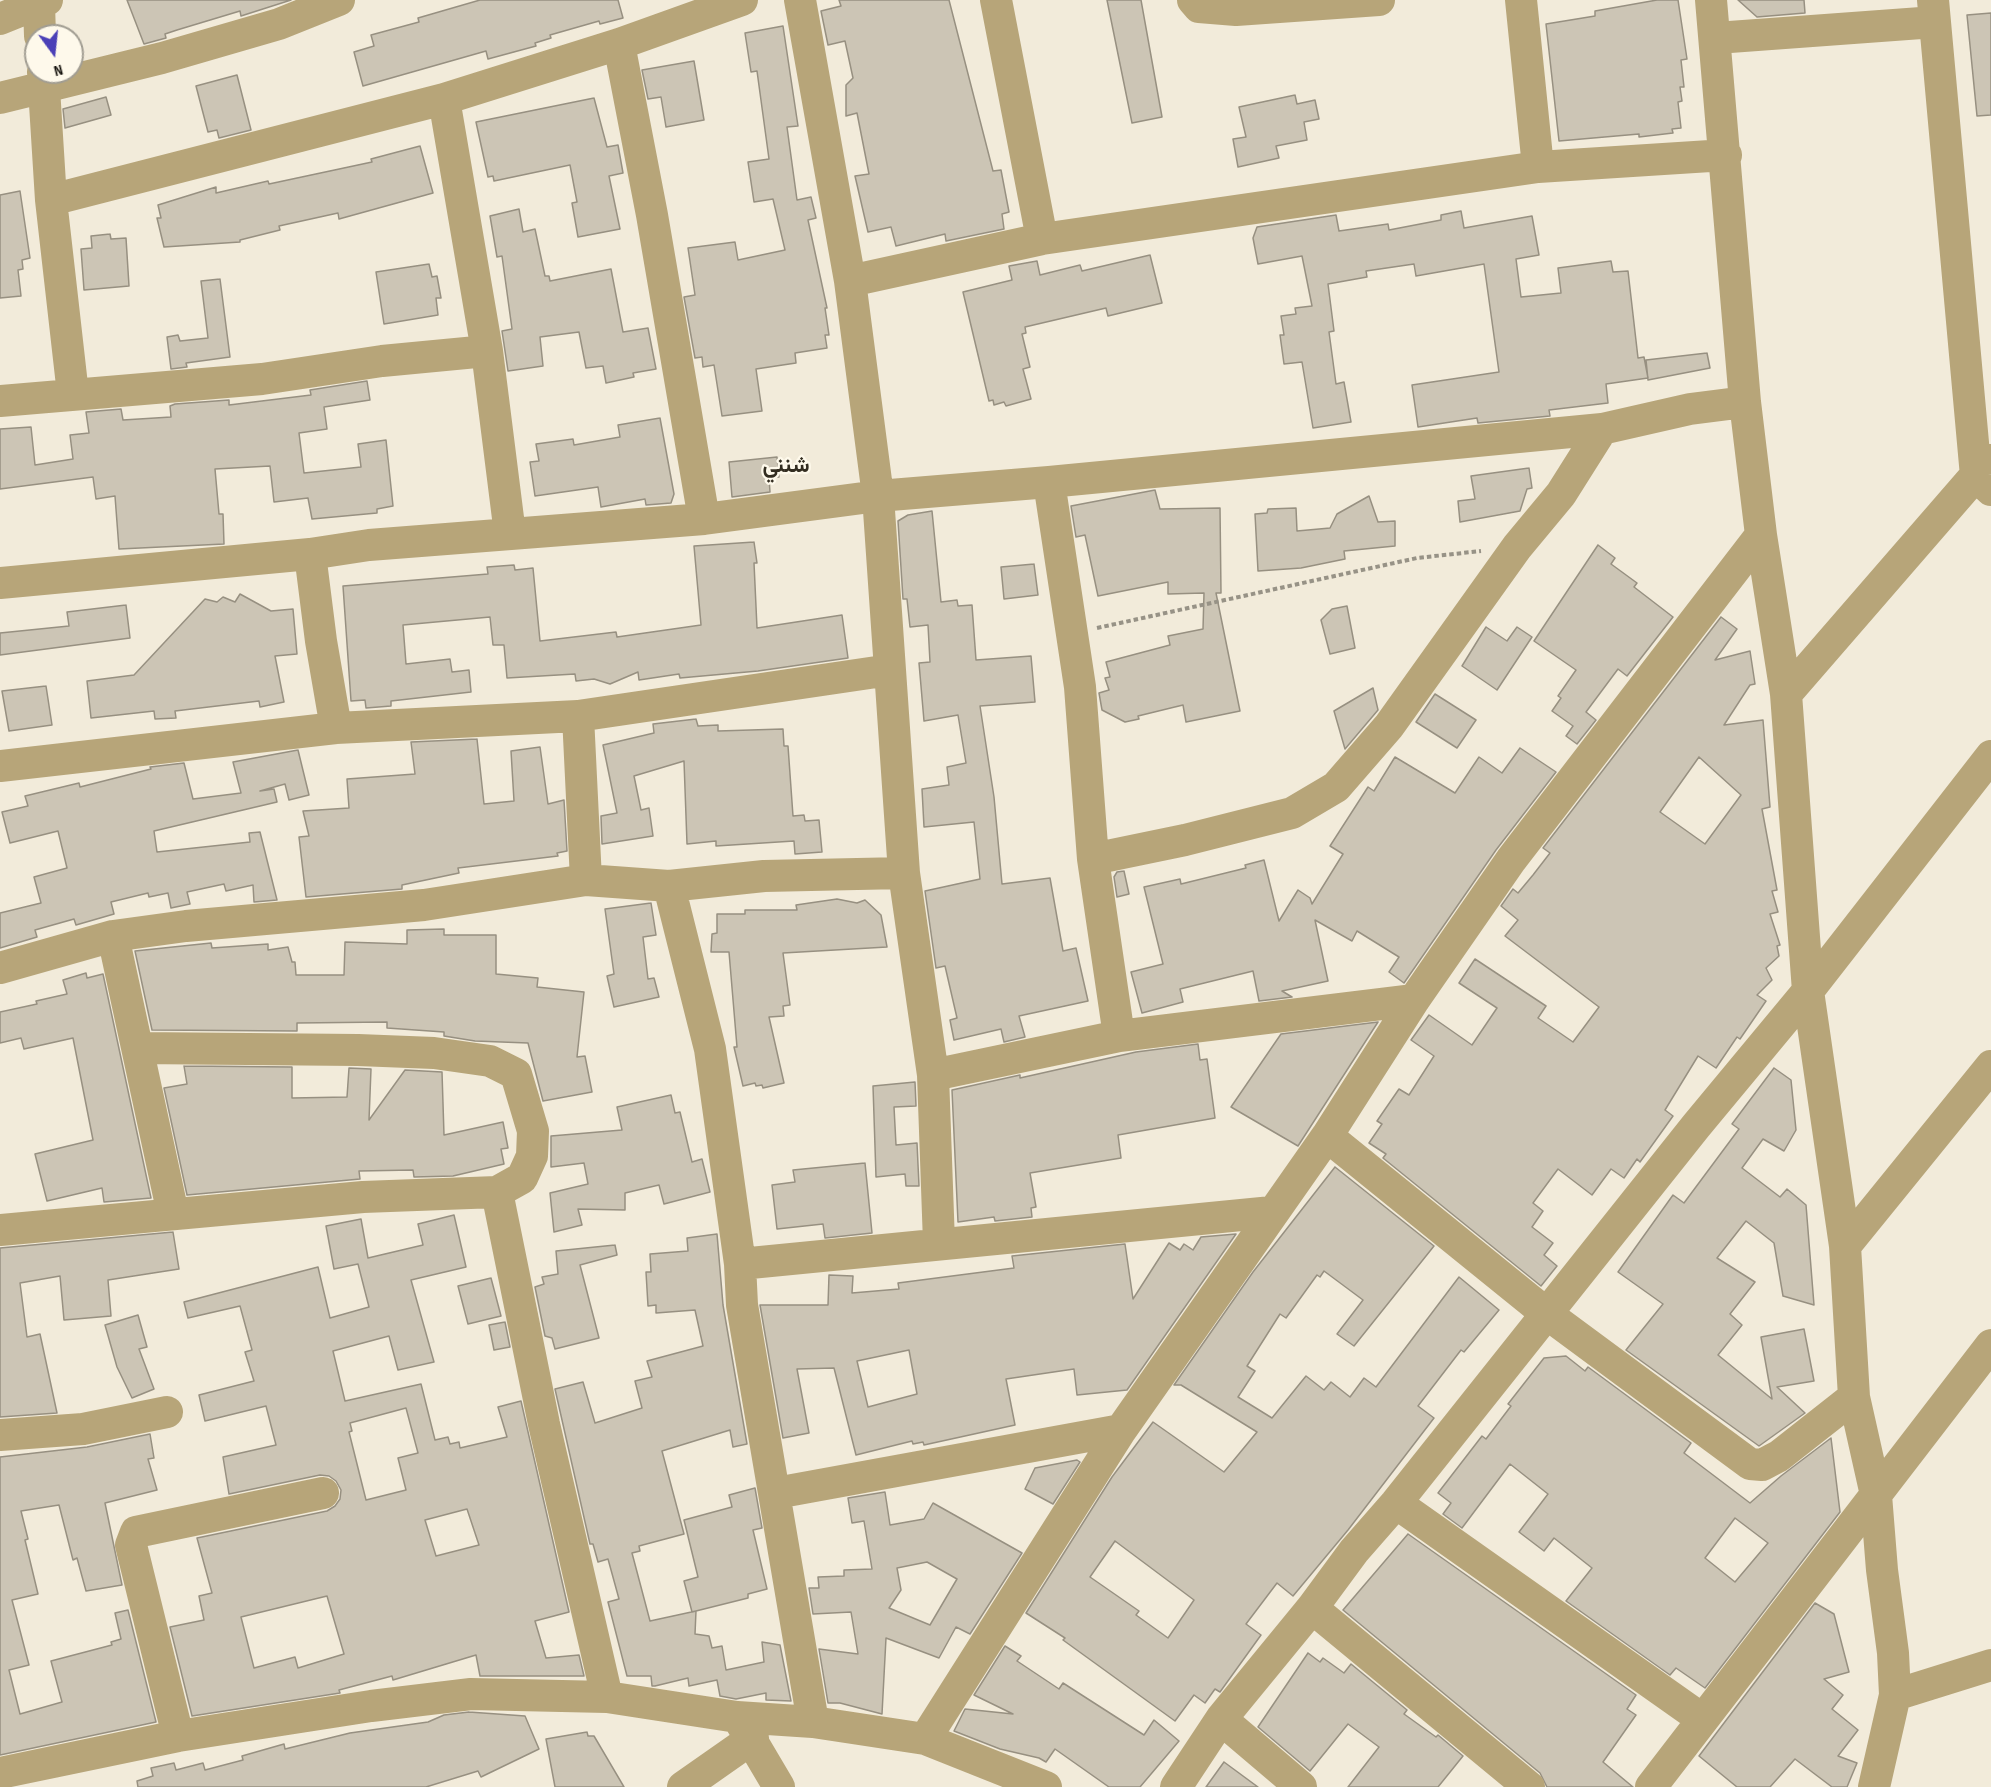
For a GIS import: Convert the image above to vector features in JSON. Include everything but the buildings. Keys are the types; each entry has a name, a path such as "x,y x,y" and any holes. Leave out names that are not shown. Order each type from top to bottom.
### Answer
{"street":[{"path":"84,72 162,58 279,24 339,0"},
{"path":"51,200 444,99 619,44 742,0"},
{"path":"800,0 850,281 878,496 904,873 933,1075 939,1243"},
{"path":"996,0 1042,239"},
{"path":"1193,0 1199,7 1236,10 1379,0"},
{"path":"1521,0 1538,167"},
{"path":"1711,0 1726,155 1745,402 1761,535 1786,694 1808,991 1845,1246 1854,1397 1876,1495 1882,1570 1893,1653 1895,1695 1874,1787"},
{"path":"0,19 43,2 41,24"},
{"path":"1716,38 1934,11 1986,474 1786,694"},
{"path":"619,44 652,214 704,519"},
{"path":"0,98 32,84"},
{"path":"43,84 51,200 74,394"},
{"path":"444,99 487,351 510,534"},
{"path":"850,281 1042,239 1538,167 1726,155"},
{"path":"0,401 262,380 382,361 487,351"},
{"path":"0,583 310,554 369,545 704,519 878,496 1049,482 1602,429 1690,409 1745,402"},
{"path":"1093,859 1185,840 1292,813 1336,787 1389,726 1517,547 1561,494 1602,429"},
{"path":"1049,482 1080,687 1093,859 1119,1036"},
{"path":"925,1739 1121,1430 1327,1136 1414,1000 1511,860 1761,535"},
{"path":"310,554 336,728"},
{"path":"0,766 336,728 578,716 890,670"},
{"path":"578,716 586,880"},
{"path":"1176,1787 1221,1719 1696,1126 1808,991 1991,756"},
{"path":"0,968 113,936 186,926 424,905 586,880 669,886 764,876 904,873"},
{"path":"669,886 710,1049 741,1264 742,1305 776,1493 813,1722"},
{"path":"113,936 173,1214"},
{"path":"933,1075 1119,1036 1414,1000"},
{"path":"0,1230 363,1197 497,1192 522,1178 532,1156 533,1131 516,1074 490,1061 412,1052 138,1048"},
{"path":"1845,1246 1991,1066"},
{"path":"1327,1136 1547,1314 1750,1464 1762,1465 1779,1456 1854,1397"},
{"path":"497,1192 544,1424 608,1697"},
{"path":"741,1264 1272,1212"},
{"path":"1651,1787 1991,1345"},
{"path":"0,1435 83,1429 167,1412"},
{"path":"776,1493 1121,1430"},
{"path":"178,1736 130,1545 136,1532 323,1493"},
{"path":"1396,1503 1702,1719"},
{"path":"1312,1608 1529,1787"},
{"path":"1895,1695 1991,1665"},
{"path":"0,1773 178,1736 371,1706 471,1694 608,1697 745,1728 813,1722 925,1739 1046,1787"},
{"path":"1221,1719 1301,1787"},
{"path":"683,1787 745,1728"},
{"path":"745,1728 779,1787"}],"path":[{"path":"1072,630 1112,627 1417,558 1517,547"}],"district":[{"name":"شنني","path":"786,466"}]}
